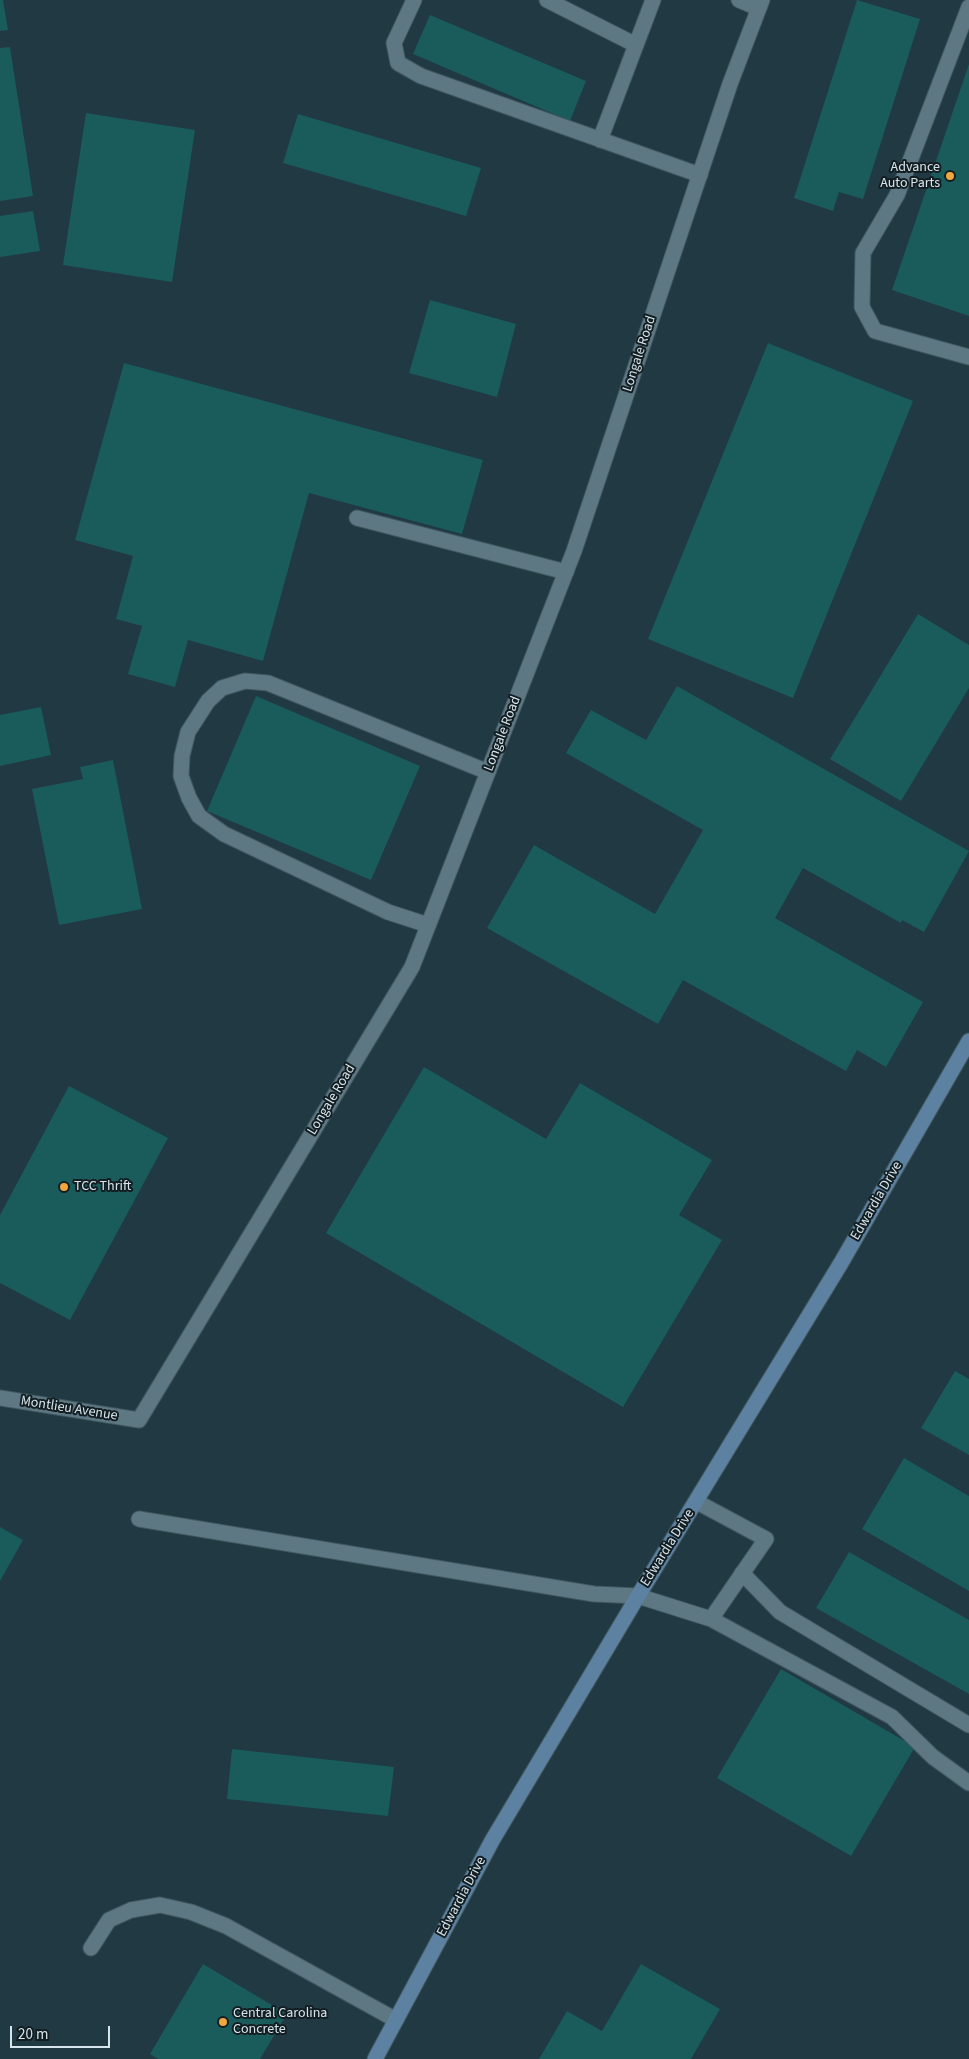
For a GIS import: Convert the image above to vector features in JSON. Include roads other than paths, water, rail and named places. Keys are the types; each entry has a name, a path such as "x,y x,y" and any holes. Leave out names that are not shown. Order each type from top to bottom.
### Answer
{"main road":[{"name":"Edwardia Drive","path":"375,2059 493,1839 638,1596 841,1263 969,1041"}],"street":[{"path":"414,0 394,43 398,63 421,76 700,175"},
{"path":"546,0 636,45"},
{"path":"600,140 653,0"},
{"path":"739,0 760,4"},
{"name":"Longale Road","path":"139,1420 412,967 566,572 730,84 760,4"},
{"path":"969,7 897,195 863,254 862,307 875,331 969,357"},
{"path":"357,518 566,572"},
{"path":"428,925 388,912 224,834 199,816 189,798 181,776 182,756 188,732 208,701 222,688 245,681 268,682 488,772"},
{"name":"Montlieu Avenue","path":"0,1398 139,1420"},
{"path":"697,1502 766,1539 711,1619"},
{"path":"139,1519 594,1594 638,1596 711,1619 892,1717 933,1757 969,1784"},
{"path":"742,1572 780,1612 969,1725"},
{"path":"91,1948 109,1920 132,1910 160,1905 191,1912 226,1926 396,2020"}],"place":[{"name":"Advance Auto Parts","path":"950,176"},
{"name":"TCC Thrift","path":"64,1187"},
{"name":"Central Carolina Concrete","path":"223,2022"}]}
